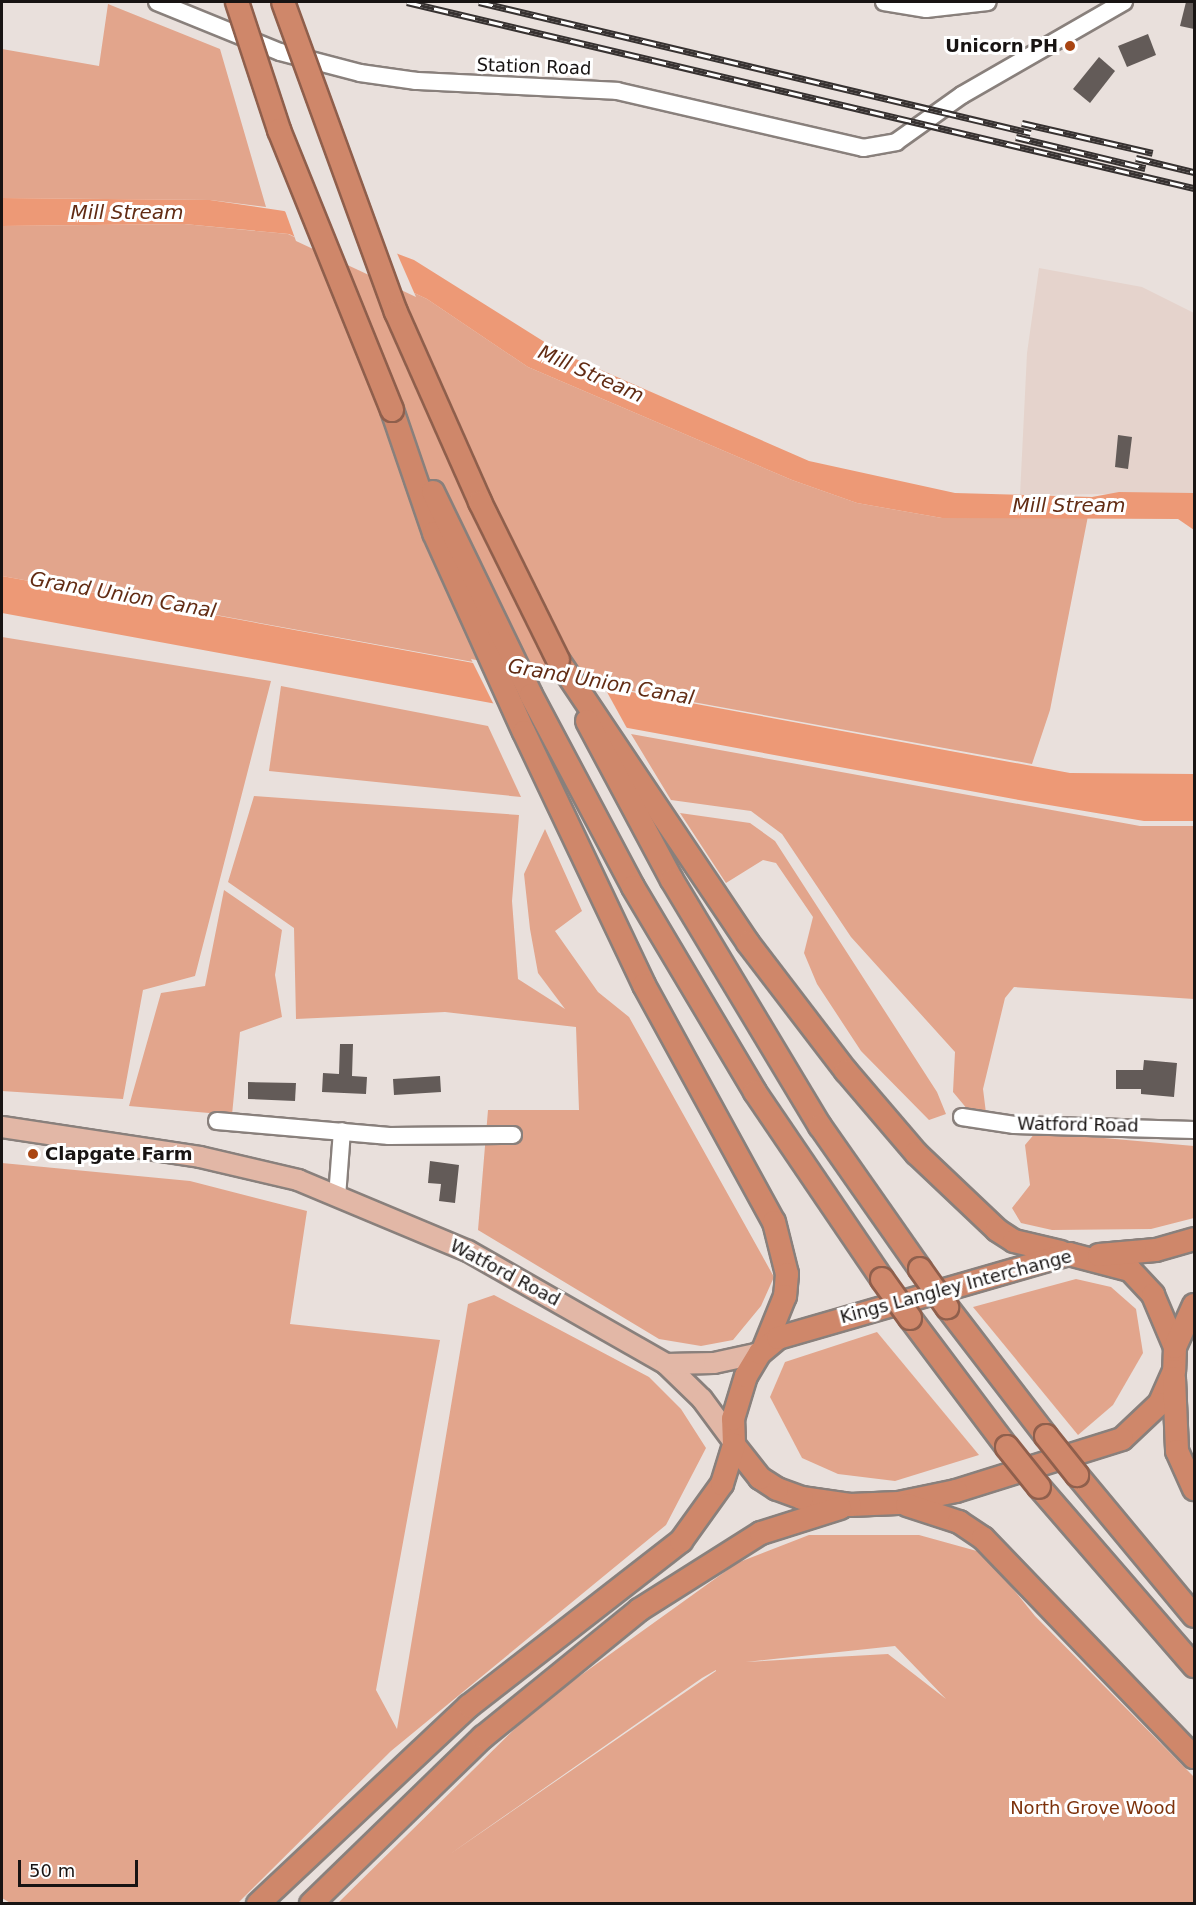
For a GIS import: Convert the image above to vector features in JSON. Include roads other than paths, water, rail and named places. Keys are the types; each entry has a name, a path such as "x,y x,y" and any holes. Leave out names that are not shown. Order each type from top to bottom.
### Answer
{"highway":[{"path":"237,2 279,130 392,410 434,532 644,985 758,1189 781,1240 787,1274 785,1296 762,1351"},
{"path":"283,2 396,312 480,502 612,774 672,880 820,1126 947,1307 1077,1475 1194,1616"},
{"path":"392,410 531,695 633,887 755,1092 882,1279 1007,1447 1194,1666"},
{"path":"558,660 748,943 916,1152 997,1230 1014,1241 1079,1255 1156,1250 1194,1239"},
{"name":"Kings Langley Interchange","path":"1079,1255 1130,1270 1142,1283 1165,1317 1175,1347 1174,1371 1159,1404 1122,1439 956,1491 898,1503 850,1505 802,1498 777,1489 760,1478 734,1443 738,1396 762,1351 790,1331 1079,1255"},
{"path":"1175,1347 1194,1305"},
{"path":"1174,1371 1177,1451 1194,1489"},
{"path":"258,1904 469,1706 681,1541 722,1484 734,1443"},
{"path":"898,1503 931,1510 983,1538 1194,1757"},
{"path":"311,1904 483,1737 639,1610 761,1533 850,1505"}],"main road":[{"name":"Watford Road","path":"2,1127 200,1157 298,1180 468,1251 666,1364 702,1399 734,1443"},
{"path":"666,1364 714,1363 762,1351"}],"street":[{"name":"Station Road","path":"157,2 280,52 360,73 416,81 617,92 863,148 896,142 962,95 1118,3"},
{"path":"884,2 926,9 988,2"},
{"name":"Watford Road","path":"962,1117 1014,1125 1194,1130"},
{"path":"217,1121 342,1131 513,1135"},
{"path":"337,1197 342,1131"}],"water":[{"name":"Mill Stream","path":"2,198 210,200 284,211 414,260 562,353 809,461 955,493 1092,497 1119,492 1194,493 1194,530 1178,519 942,518 857,503 792,480 528,367 427,299 289,234 184,224 2,226"},
{"path":"2,576 1070,773 1194,774 1194,821 1144,821 1019,800 2,613"}],"railway":[{"path":"407,2 1194,188"},
{"path":"479,2 1031,133"},
{"path":"1022,123 1153,153"},
{"path":"1016,137 1145,168"},
{"path":"1136,158 1194,172"}],"place":[{"name":"Unicorn PH","path":"1070,46"},
{"name":"Clapgate Farm","path":"33,1154"}],"water label":[{"name":"Grand Union Canal","path":"123,595"},
{"name":"Grand Union Canal","path":"601,682"}],"park label":[{"name":"North Grove Wood","path":"1093,1808"}]}
